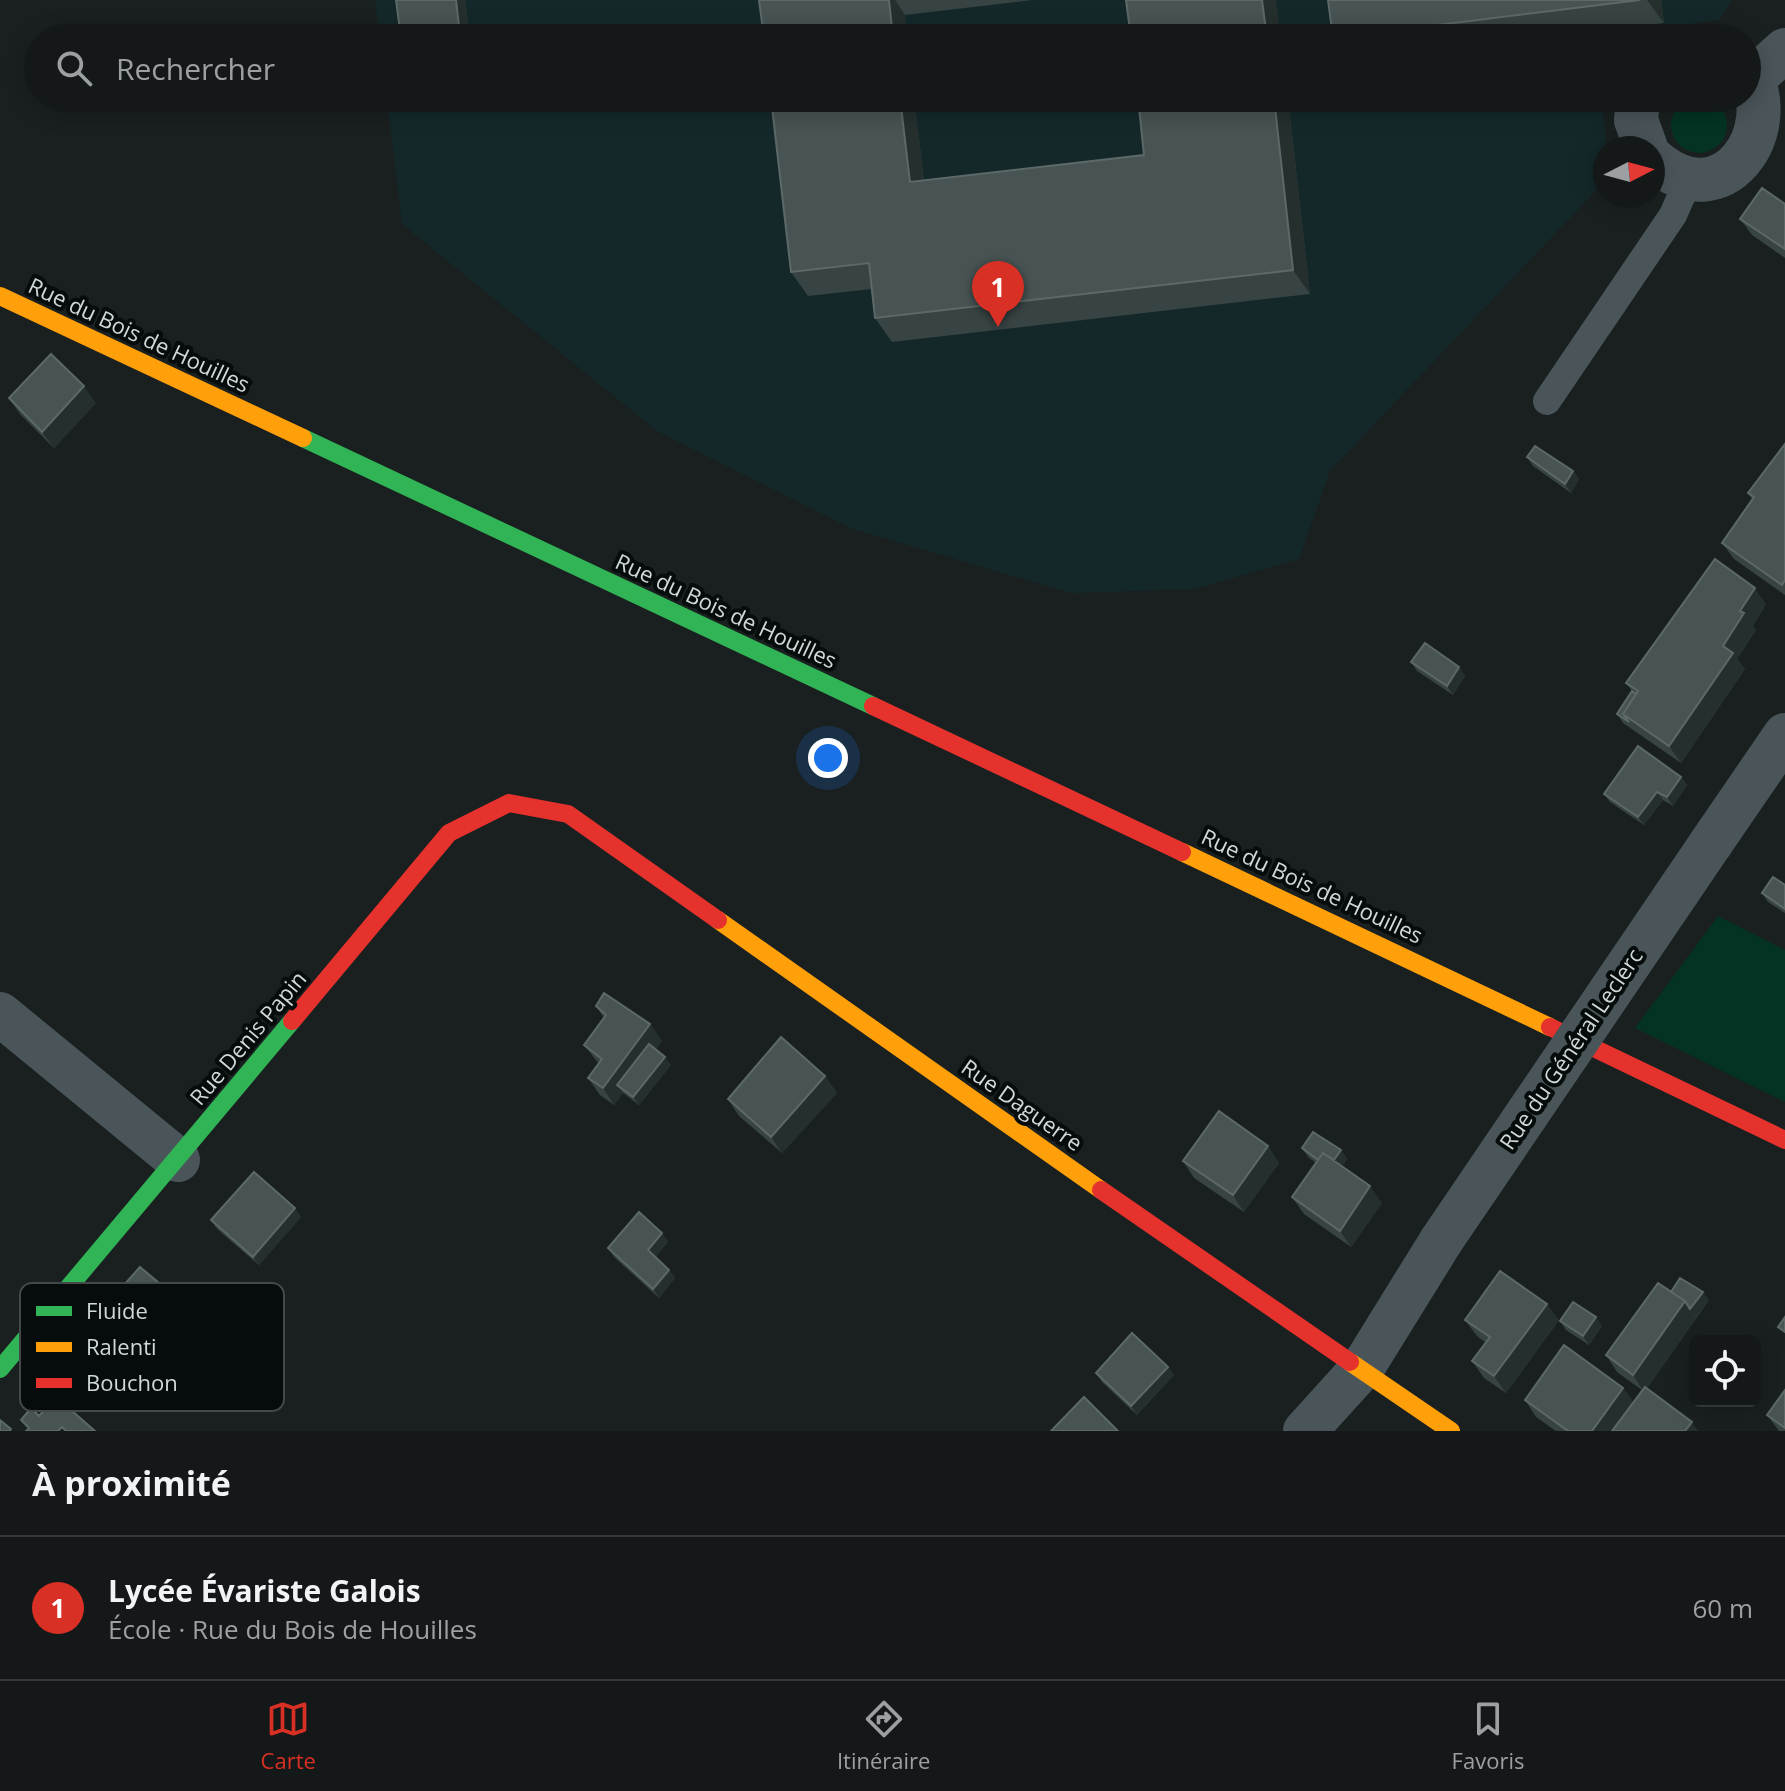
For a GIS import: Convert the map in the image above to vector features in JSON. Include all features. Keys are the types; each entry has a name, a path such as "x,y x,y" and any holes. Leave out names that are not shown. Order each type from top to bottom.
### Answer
{"main road":[{"name":"Rue du Bois de Houilles","path":"0,296 1431,969 1785,1140"},
{"name":"Rue Denis Papin","path":"73,1283 449,833 509,803 568,814"},
{"name":"Rue Daguerre","path":"568,814 1106,1194 1363,1367 1451,1431"},
{"name":"Rue Denis Papin","path":"0,1369 20,1346"}],"street":[{"path":"1670,170 1726,178 1744,168 1766,135 1768,87"},
{"path":"1637,112 1642,136"},
{"name":"Rue du Général Leclerc","path":"1305,1431 1363,1367 1441,1241 1785,735"},
{"path":"0,1014 178,1160"}],"lane":[{"path":"1547,401 1673,215 1670,170"}],"shaded area":[{"path":"375,0 1732,0 1720,19 1692,24 378,24"},
{"path":"389,112 1603,112 1606,136 1593,136 1593,194 1330,471 1299,559 1195,589 1071,593 850,528 657,431 402,224"}],"green space":[{"path":"1674,112 1725,114 1725,136 1710,151 1688,151 1673,136 1671,125"},
{"path":"1718,916 1785,950 1785,1102 1635,1028"}],"building":[{"path":"396,0 456,0 459,24 399,24"},
{"path":"759,0 889,0 892,24 762,24"},
{"path":"1126,0 1262,0 1265,24 1129,24"},
{"path":"1328,0 1640,0 1446,24 1331,24"},
{"path":"773,112 902,112 910,182 1144,155 1139,112 1276,112 1293,270 875,318 869,263 791,272"},
{"path":"1762,188 1785,204 1785,249 1740,219"},
{"path":"51,354 84,386 42,432 9,398"},
{"path":"1785,444 1785,580 1782,585 1722,543 1754,497 1748,493"},
{"path":"1535,446 1573,471 1565,484 1527,457"},
{"path":"1715,559 1755,588 1740,611 1744,613 1723,646 1733,653 1669,746 1623,714 1638,691 1626,683"},
{"path":"1425,643 1459,667 1447,686 1411,662"},
{"path":"1632,691 1636,694 1623,714 1629,722 1617,714"},
{"path":"1638,746 1681,777 1667,797 1657,792 1638,817 1604,794"},
{"path":"1773,877 1785,885 1785,909 1762,893"},
{"path":"604,993 650,1024 603,1088 588,1078 602,1059 584,1045 606,1015 596,1006"},
{"path":"781,1037 825,1076 771,1137 728,1099"},
{"path":"649,1044 665,1057 633,1097 617,1085"},
{"path":"1219,1111 1268,1146 1233,1195 1183,1161"},
{"path":"1313,1132 1341,1150 1334,1160 1323,1153 1318,1160 1302,1148"},
{"path":"1323,1153 1370,1186 1340,1231 1292,1197"},
{"path":"254,1172 295,1208 253,1257 211,1220"},
{"path":"639,1212 662,1233 648,1250 669,1270 653,1289 608,1248"},
{"path":"140,1267 159,1283 126,1283"},
{"path":"1500,1271 1547,1304 1494,1376 1472,1361 1490,1337 1465,1320"},
{"path":"1680,1278 1703,1292 1690,1309 1685,1301 1671,1292"},
{"path":"1658,1283 1685,1301 1633,1375 1606,1355"},
{"path":"1573,1302 1596,1317 1583,1336 1560,1321"},
{"path":"1785,1317 1785,1332 1778,1327"},
{"path":"1132,1333 1168,1367 1131,1406 1096,1373"},
{"path":"1564,1345 1623,1388 1592,1431 1568,1431 1525,1400"},
{"path":"1645,1387 1692,1422 1685,1431 1612,1431"},
{"path":"1785,1390 1785,1428 1767,1415"},
{"path":"1084,1397 1118,1431 1051,1431"},
{"path":"28,1411 39,1416 43,1411 72,1411 95,1431 66,1431 62,1427 58,1431 26,1431 29,1428 21,1420"},
{"path":"0,1420 11,1429 10,1431 0,1431"}],"traffic: fast":[{"path":"303,438 873,706"},
{"path":"72,1283 292,1021"},
{"path":"0,1369 20,1345"}],"traffic: slow":[{"path":"0,296 303,438"},
{"path":"1182,852 1550,1027"},
{"path":"718,920 1101,1190"},
{"path":"1350,1362 1451,1431"}],"traffic: jam":[{"path":"873,706 1182,852"},
{"path":"292,1021 449,833 509,803 568,814 718,920"},
{"path":"1550,1027 1785,1140"},
{"path":"1101,1190 1350,1362"}],"place":[{"name":"Lycée Évariste Galois","path":"998,327"}]}
